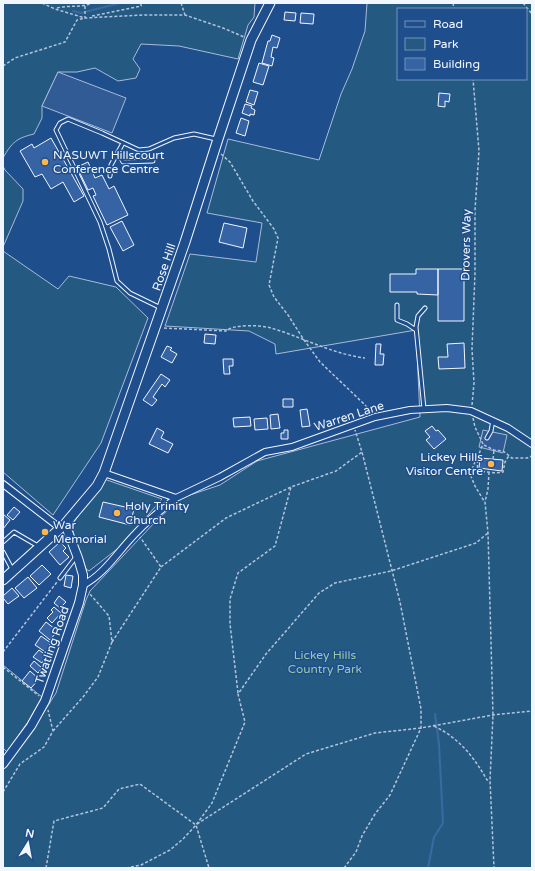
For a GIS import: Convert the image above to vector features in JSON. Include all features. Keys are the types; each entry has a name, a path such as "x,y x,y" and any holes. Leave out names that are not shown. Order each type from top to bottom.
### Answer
{"main road":[{"name":"Rose Hill","path":"3,580 63,526 97,486 104,473 162,309 251,40 270,3"}],"street":[{"name":"Warren Lane","path":"83,586 93,580 136,532 156,513 176,498 220,477 265,452 292,447 375,417 389,413 424,409 447,408 471,410 508,428 532,444"},
{"path":"104,473 176,498"},
{"path":"3,484 63,526"},
{"name":"Twatling Road","path":"3,764 31,726 45,701 74,618 83,586 83,575 77,555 63,526"}],"lane":[{"path":"162,309 130,293 117,281 100,222 56,130 60,123 68,119 139,150 149,149 174,138 194,134 218,139"},
{"path":"110,176 111,165 123,143"},
{"path":"118,152 124,162 153,161"},
{"path":"397,305 397,320 416,330"},
{"path":"424,409 416,330 418,316 425,308"},
{"path":"487,438 491,431 493,420"},
{"path":"3,542 14,532 39,547"},
{"path":"3,552 13,571"},
{"path":"60,578 77,555"}],"path":[{"path":"42,3 55,9 85,18 128,15 185,15 251,40"},
{"path":"55,9 67,6 85,6 92,3"},
{"path":"3,66 15,58 65,42 77,20 141,6 141,3"},
{"path":"182,3 185,15"},
{"path":"523,3 532,14"},
{"path":"85,6 85,18"},
{"name":"Drovers Way","path":"471,410 474,383 472,349 475,273 475,210 479,151 473,80"},
{"path":"215,149 230,162 253,201 274,228 278,238 270,290 320,362 364,404 375,417"},
{"path":"156,326 164,328 226,331 229,328 240,326 270,328 354,357 365,358"},
{"path":"471,410 475,427 483,444 494,450 503,451 512,458"},
{"path":"344,868 356,852 362,836 375,814 390,795 421,728 420,709 400,602 354,425"},
{"path":"485,502 475,486 470,474 479,452 487,438"},
{"path":"493,459 494,450"},
{"path":"3,792 20,764 44,747 53,731 98,676 112,642 161,567 226,518 291,487 336,471 362,452"},
{"path":"479,452 477,464 478,471 489,472 503,472 505,462 508,457 527,458 532,456"},
{"path":"489,472 485,502 488,533 493,715 490,780 494,868"},
{"path":"126,868 141,865 170,850 196,825 212,803 245,722 238,694 230,624 230,599 238,573 275,546 291,487"},
{"path":"136,532 161,567"},
{"path":"238,694 266,654 319,594 335,583 391,571 476,543 488,533"},
{"path":"3,652 60,578"},
{"path":"83,586 109,616 112,642"},
{"path":"3,667 45,701 53,731"},
{"path":"196,825 306,754 375,733 421,728 493,715 532,711"},
{"path":"434,725 450,735 470,753 487,780 490,780"},
{"path":"46,868 54,821 103,808 119,789 140,784 196,825 209,868"}],"green space":[{"path":"3,3 255,3 254,17 248,25 238,59 179,46 141,44 133,59 140,69 136,78 118,81 95,68 77,72 58,72 42,106 42,118 34,134 23,137 12,144 3,158"},
{"name":"Lickey Hills Country Park","path":"367,3 532,3 532,868 3,868 3,770 33,729 56,693 90,591 157,520 181,498 220,485 257,461 420,417 416,330 276,354 275,344 249,331 165,326 190,254 256,262 262,223 207,213 228,139 319,160 341,94 352,69 365,31"},
{"path":"3,166 23,189 23,201 3,247"},
{"path":"3,251 58,289 69,276 116,287 148,318 101,443 53,515 3,472"},
{"path":"104,479 162,499 121,546 89,571 86,569 73,532 74,522"},
{"path":"3,665 42,697 28,722 7,752 3,748"}],"shaded area":[{"path":"58,72 126,98 112,133 42,106"},
{"path":"483,430 507,435 503,453 479,447"}],"building":[{"path":"285,12 296,13 295,21 284,20"},
{"path":"301,13 314,14 313,24 300,23"},
{"path":"272,35 280,38 277,48 273,47 271,57 274,58 272,66 262,63 268,41 270,41"},
{"path":"259,63 269,66 263,85 253,82"},
{"path":"250,90 258,92 254,105 246,102"},
{"path":"439,93 450,94 449,102 445,101 445,107 438,106"},
{"path":"245,104 252,106 251,108 255,110 254,115 250,114 250,116 242,113"},
{"path":"241,118 249,121 245,136 236,133"},
{"name":"NASUWT Hillscourt Conference Centre","path":"51,138 84,196 74,202 63,182 51,189 42,174 35,177 20,151 32,144 34,148"},
{"name":"NASUWT Hillscourt Conference Centre","path":"88,162 95,178 102,175 109,189 114,186 128,215 107,225 93,196 96,195 93,188 88,190 77,167"},
{"path":"122,221 134,245 123,251 110,227"},
{"path":"224,223 247,228 243,248 219,242"},
{"path":"416,269 438,269 438,295 417,294 417,292 390,292 390,274 416,274"},
{"path":"438,269 464,269 464,321 438,321"},
{"path":"205,334 216,335 215,344 204,343"},
{"path":"464,343 465,368 439,369 438,357 448,357 447,344"},
{"path":"376,344 381,344 380,354 384,354 383,365 375,365"},
{"path":"167,346 172,348 170,350 177,354 172,363 161,357"},
{"path":"223,359 233,359 233,366 229,366 230,374 224,374"},
{"path":"161,374 170,380 165,387 162,384 153,397 157,400 152,406 143,400"},
{"path":"283,399 293,399 293,407 283,407"},
{"path":"307,409 310,426 302,427 300,410"},
{"path":"278,414 280,428 271,429 270,415"},
{"path":"250,417 251,426 234,427 233,418"},
{"path":"267,418 268,429 255,430 254,419"},
{"path":"432,426 446,439 434,449 426,440 430,437 425,431"},
{"path":"157,428 164,432 161,438 173,444 168,453 149,444"},
{"path":"284,430 288,430 288,439 281,439 281,433 284,433"},
{"path":"480,458 503,460 502,471 479,468"},
{"name":"Holy Trinity Church","path":"103,502 134,509 130,525 99,517"},
{"path":"14,507 20,512 13,520 7,515"},
{"path":"3,514 10,520 3,529"},
{"path":"60,542 66,548 63,551 69,557 60,565 49,552"},
{"path":"42,565 51,574 39,585 30,576"},
{"path":"66,575 73,576 71,588 64,586"},
{"path":"28,577 37,588 24,598 15,588"},
{"path":"12,588 19,596 8,604 3,596"},
{"path":"59,596 66,602 60,608 54,603"},
{"path":"54,607 61,613 52,623 47,618 53,612 51,610"},
{"path":"46,622 55,629 53,632 55,634 50,640 39,631"},
{"path":"41,636 51,643 49,645 51,647 47,653 35,645"},
{"path":"39,650 47,656 42,663 33,657"},
{"path":"34,661 42,668 38,673 30,666"},
{"path":"30,671 39,679 31,688 22,681"}],"waterway":[{"path":"73,11 81,13 120,3"},
{"path":"428,868 434,837 443,823 439,744 435,714"}],"place":[{"name":"NASUWT Hillscourt Conference Centre","path":"45,162"},
{"name":"Lickey Hills Visitor Centre","path":"491,464"},
{"name":"Holy Trinity Church","path":"117,513"},
{"name":"War Memorial","path":"45,532"}]}
